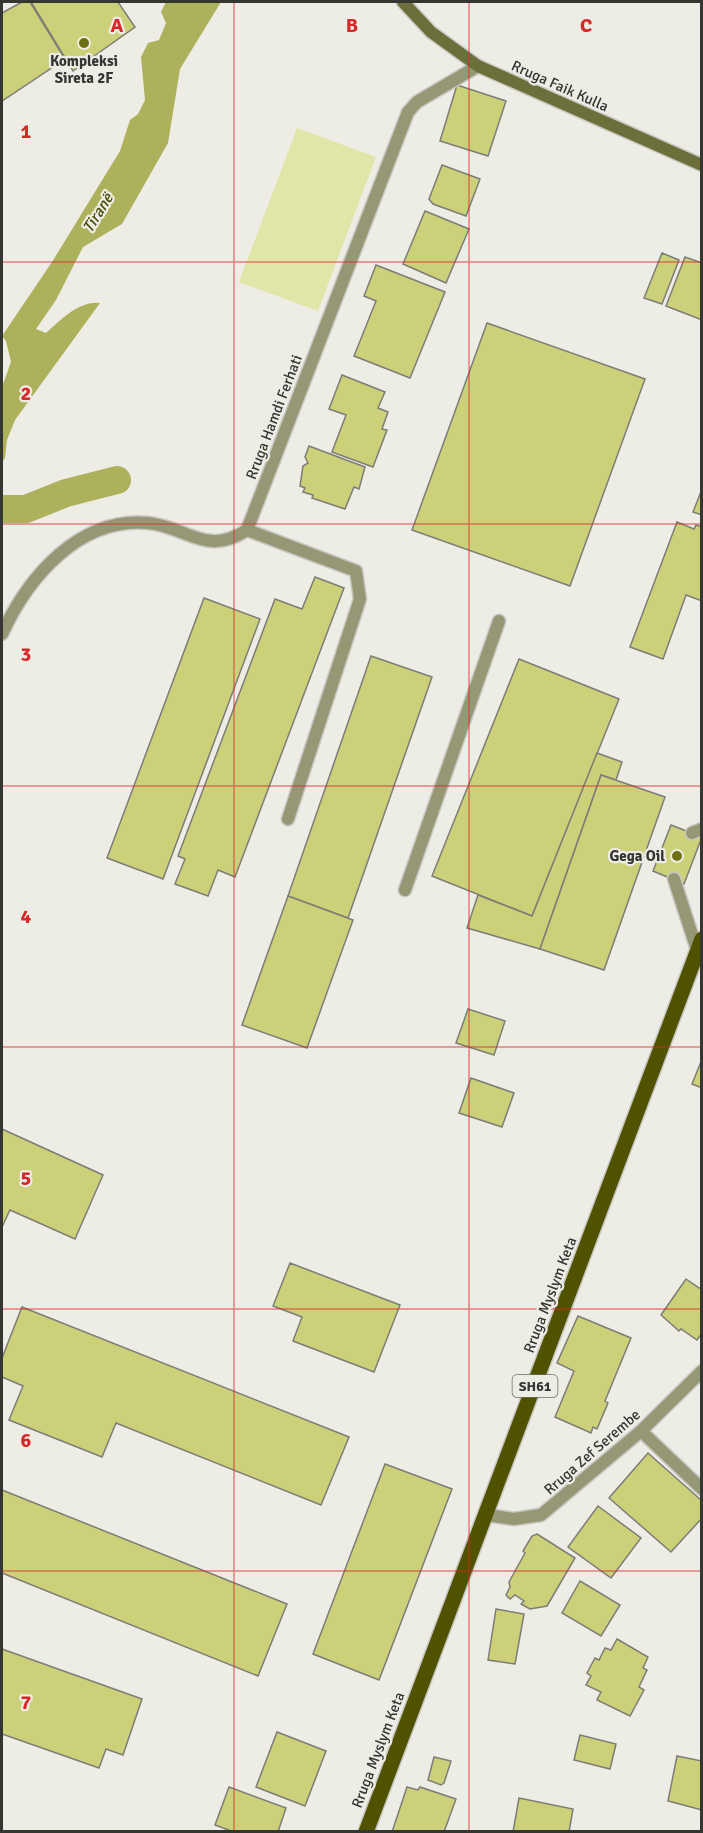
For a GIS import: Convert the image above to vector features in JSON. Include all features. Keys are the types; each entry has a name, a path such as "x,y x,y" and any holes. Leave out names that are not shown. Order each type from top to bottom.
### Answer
{"main road":[{"name":"Rruga Faik Kulla","path":"403,2 457,53 477,66 702,165"},
{"name":"Rruga Myslym Keta","path":"366,1832 699,944"}],"street":[{"name":"Rruga Hamdi Ferhati","path":"247,530 408,112 417,102 477,66"},
{"path":"2,634 20,599 57,555 102,528 128,523 150,523 209,541 231,540 247,530 356,571 360,598 288,819"},
{"path":"405,890 499,621"},
{"path":"674,879 699,944"},
{"name":"Rruga Zef Serembe","path":"486,1515 514,1519 541,1515 640,1431 702,1371"},
{"path":"640,1431 702,1489"}],"shaded area":[{"path":"297,128 376,157 318,311 239,282"}],"water":[{"name":"Tiranë","path":"166,2 221,2 180,69 168,143 122,224 83,247 56,300 36,329 46,333 77,308 100,303 15,420 2,462 2,387 11,362 6,341 2,336 52,262 120,151 130,120 138,114 145,100 141,57 148,43 159,40 166,23 161,12"}],"building":[{"path":"22,2 30,2 65,59 2,101 2,13"},
{"name":"Kompleksi Sireta 2F","path":"31,2 118,2 135,27 73,71"},
{"path":"457,85 506,101 488,156 440,141"},
{"path":"442,165 480,179 466,216 433,204 429,199"},
{"path":"425,211 469,229 446,283 403,264"},
{"path":"662,253 679,260 662,304 644,298"},
{"path":"685,257 702,263 702,320 666,306"},
{"path":"376,265 445,292 410,378 354,356 376,301 364,296"},
{"path":"487,323 645,379 570,586 412,530"},
{"path":"342,375 385,392 378,408 388,412 382,429 387,430 373,467 332,452 346,415 329,409"},
{"path":"309,446 365,467 359,489 354,487 345,509 312,498 313,495 303,492 305,488 300,486 303,466 308,463 305,457"},
{"path":"702,489 702,515 693,512"},
{"path":"677,522 694,529 696,525 702,527 702,601 686,595 663,659 630,647"},
{"path":"315,577 344,588 235,877 218,870 208,896 175,884 185,859 178,856 275,599 302,609"},
{"path":"204,598 260,619 163,879 107,858"},
{"path":"371,656 432,677 348,918 288,896"},
{"path":"519,659 619,699 532,916 432,876"},
{"path":"597,753 622,762 616,780 601,775 540,949 467,928 478,895 532,916"},
{"path":"601,775 665,797 604,970 540,949"},
{"name":"Gega Oil","path":"671,825 702,837 684,884 653,871"},
{"path":"288,896 353,920 307,1048 242,1025"},
{"path":"468,1009 505,1021 494,1055 456,1043"},
{"path":"702,1059 702,1088 692,1084"},
{"path":"471,1078 514,1093 502,1127 459,1113"},
{"path":"2,1129 103,1175 75,1239 10,1210 2,1227"},
{"path":"290,1263 400,1305 374,1372 293,1341 302,1317 273,1306"},
{"path":"686,1279 702,1290 702,1333 697,1340 681,1329 679,1331 661,1315"},
{"path":"22,1307 349,1437 321,1505 116,1423 102,1457 9,1420 23,1386 2,1377 2,1358"},
{"path":"578,1316 631,1338 605,1401 608,1403 597,1429 593,1427 591,1433 555,1417 574,1371 557,1363"},
{"path":"648,1453 702,1501 702,1518 671,1552 609,1498"},
{"path":"385,1464 452,1489 379,1680 313,1654"},
{"path":"2,1490 287,1604 258,1676 2,1573"},
{"path":"598,1506 641,1538 611,1578 568,1547"},
{"path":"537,1534 575,1558 547,1606 530,1609 521,1604 524,1601 515,1595 510,1599 506,1595 510,1587 509,1582 525,1553 523,1551 532,1536"},
{"path":"580,1581 620,1605 601,1636 562,1613"},
{"path":"496,1609 524,1614 515,1664 488,1660"},
{"path":"617,1639 648,1657 643,1668 647,1670 639,1687 644,1690 630,1716 597,1700 601,1692 586,1685 591,1676 587,1673 595,1658 599,1660 605,1648 611,1650"},
{"path":"2,1649 142,1699 123,1755 106,1749 99,1768 2,1734"},
{"path":"277,1732 326,1751 305,1806 256,1787"},
{"path":"580,1735 616,1744 610,1769 574,1760"},
{"path":"677,1756 702,1761 702,1810 668,1801"},
{"path":"434,1757 451,1761 444,1783 441,1785 428,1780"},
{"path":"229,1787 286,1808 278,1832 234,1832 215,1825"},
{"path":"407,1787 418,1790 420,1787 456,1799 444,1832 392,1832"},
{"path":"519,1798 573,1809 569,1832 513,1832"}],"waterway":[{"path":"2,509 26,509 66,493 117,480"}],"place":[{"name":"Kompleksi Sireta 2F","path":"84,43"},
{"name":"Gega Oil","path":"677,856"}]}
